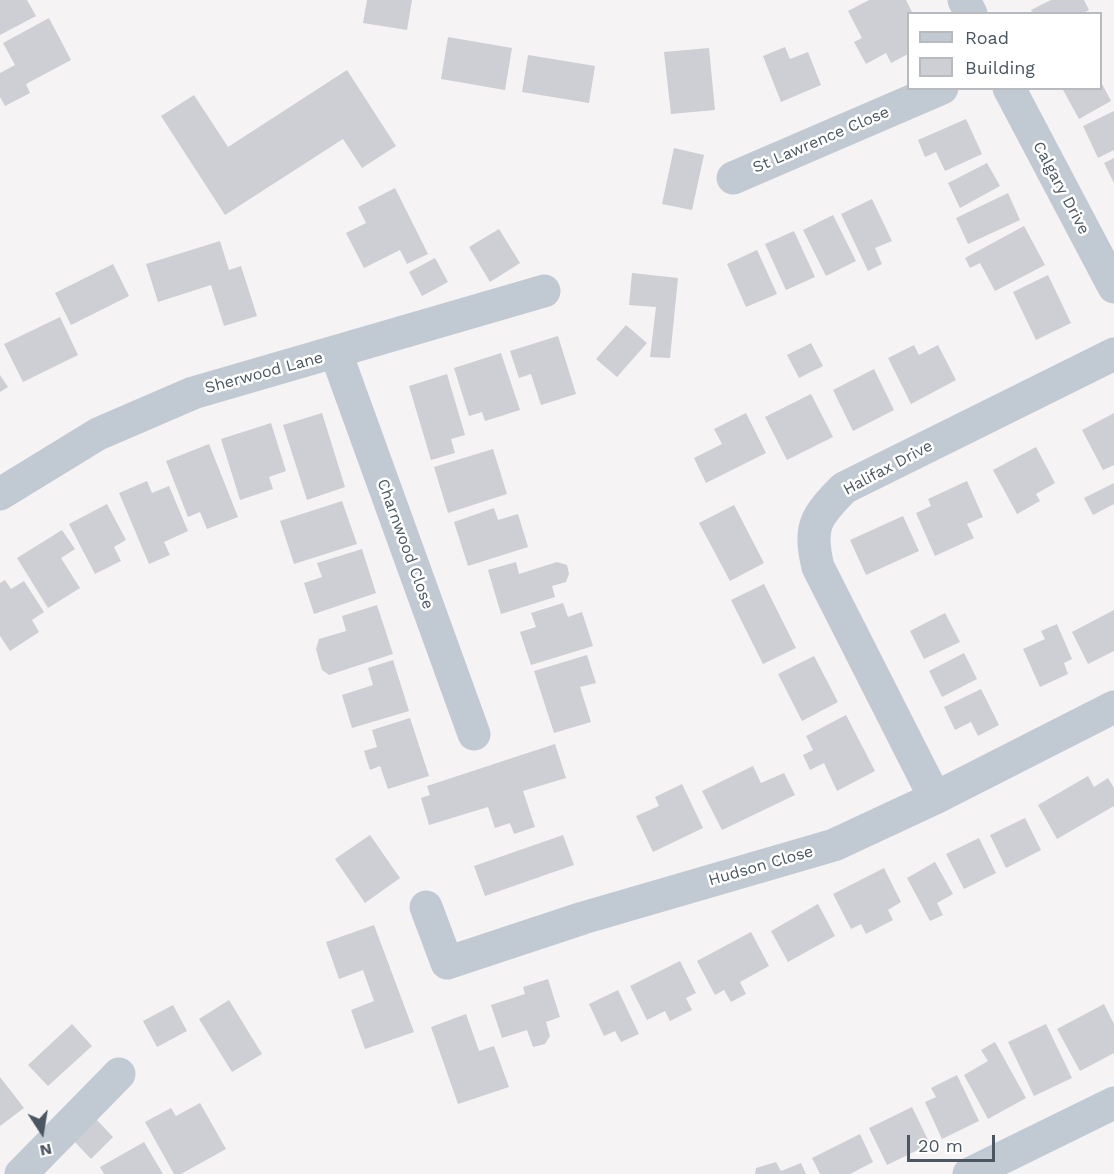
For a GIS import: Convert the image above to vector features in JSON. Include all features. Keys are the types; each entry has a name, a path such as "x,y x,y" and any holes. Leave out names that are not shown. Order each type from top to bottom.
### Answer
{"street":[{"name":"St Lawrence Close","path":"733,178 937,90"},
{"name":"Calgary Drive","path":"1010,90 1114,287"},
{"name":"Sherwood Lane","path":"0,494 98,434 193,393 544,291"},
{"name":"Charnwood Close","path":"336,353 474,734"},
{"name":"Halifax Drive","path":"935,798 818,567 812,530 822,510 844,488 1114,354"},
{"name":"Hudson Close","path":"426,907 447,963 583,918 834,844 935,798 1114,707"},
{"path":"21,1174 119,1074"},
{"path":"969,1174 1114,1103"}],"building":[{"path":"0,0 27,0 36,16 0,35"},
{"path":"367,0 412,0 407,30 363,23"},
{"path":"869,0 906,0 912,12 907,12 907,55 891,63 886,53 866,64 854,42 862,38 848,11"},
{"path":"1051,0 1084,0 1089,10 1086,12 1032,12 1031,10"},
{"path":"49,18 71,60 26,84 30,93 5,106 0,97 0,73 15,65 3,43"},
{"path":"448,37 512,48 505,90 441,79"},
{"path":"785,47 790,59 808,52 821,85 781,102 763,56"},
{"path":"709,48 715,110 671,114 664,52"},
{"path":"528,55 595,66 589,103 522,92"},
{"path":"347,70 396,146 362,168 343,139 225,215 161,116 194,95 228,147"},
{"path":"1102,84 1111,101 1079,119 1063,90 1102,90"},
{"path":"1114,111 1114,150 1098,158 1083,126"},
{"path":"966,119 982,154 945,171 936,152 925,157 918,140"},
{"path":"674,148 704,155 692,210 662,204"},
{"path":"1114,158 1114,183 1104,163"},
{"path":"987,163 1000,186 960,208 948,183"},
{"path":"395,188 428,254 407,264 400,250 364,268 346,233 366,223 358,207"},
{"path":"1008,193 1020,220 968,244 956,218"},
{"path":"872,199 892,241 875,248 882,264 868,271 841,214"},
{"path":"833,215 856,261 826,276 803,230"},
{"path":"1024,226 1045,265 995,291 980,263 970,268 965,258"},
{"path":"499,229 520,263 490,282 469,247"},
{"path":"794,231 815,277 786,290 765,244"},
{"path":"220,241 229,270 241,266 257,316 224,326 211,285 158,302 146,264"},
{"path":"757,250 777,294 746,307 727,264"},
{"path":"435,258 448,282 422,296 409,272"},
{"path":"113,264 129,296 71,325 55,293"},
{"path":"632,273 678,278 670,358 650,357 656,307 629,305"},
{"path":"1048,275 1071,323 1036,340 1013,292"},
{"path":"60,317 78,355 23,382 4,344"},
{"path":"626,325 647,343 617,377 596,359"},
{"path":"558,336 576,394 541,405 531,374 519,378 510,351"},
{"path":"811,343 823,366 799,378 787,355"},
{"path":"914,345 919,355 938,345 956,380 911,404 888,358"},
{"path":"501,353 520,410 485,421 482,412 469,416 454,368"},
{"path":"874,369 894,410 853,431 833,390"},
{"path":"447,374 465,435 451,439 455,453 431,460 409,386"},
{"path":"0,375 8,387 0,392"},
{"path":"811,394 833,437 787,460 765,417"},
{"path":"322,413 345,487 307,500 283,425"},
{"path":"746,413 766,453 706,483 694,458 722,444 714,429"},
{"path":"1114,413 1114,465 1103,470 1082,430"},
{"path":"271,423 286,471 269,477 273,489 240,500 221,439"},
{"path":"209,444 238,517 207,529 200,512 188,517 166,461"},
{"path":"1036,447 1055,483 1036,494 1040,501 1017,514 993,470"},
{"path":"493,449 507,494 448,513 434,467"},
{"path":"147,481 152,493 169,486 188,531 164,542 170,555 149,564 119,493"},
{"path":"967,481 983,517 967,524 974,538 935,556 916,513 931,506 928,499"},
{"path":"1114,483 1114,504 1093,515 1084,498"},
{"path":"342,501 357,544 294,564 280,521"},
{"path":"107,504 126,540 114,547 121,561 95,574 69,524"},
{"path":"734,505 764,563 730,581 699,523"},
{"path":"494,508 498,520 518,514 528,547 468,566 454,522"},
{"path":"903,516 919,551 866,575 850,540"},
{"path":"62,530 75,549 61,558 80,588 48,608 17,558"},
{"path":"362,549 376,593 314,614 304,583 322,577 317,563"},
{"path":"516,562 519,574 557,562 567,565 569,574 566,582 552,586 555,597 501,614 488,570"},
{"path":"5,580 11,589 24,581 44,612 32,620 39,632 10,651 0,636 0,583"},
{"path":"764,584 796,648 763,664 731,600"},
{"path":"563,603 568,617 582,612 593,646 531,665 520,632 536,627 531,613"},
{"path":"377,605 393,654 329,675 322,670 316,649 319,639 346,631 342,616"},
{"path":"1114,610 1114,651 1088,664 1072,632"},
{"path":"945,613 960,642 924,659 910,631"},
{"path":"1057,624 1072,659 1064,663 1068,674 1040,687 1023,649 1045,639 1041,631"},
{"path":"964,653 977,679 942,697 929,671"},
{"path":"587,655 596,683 580,687 591,722 554,733 534,671"},
{"path":"814,656 838,702 802,721 778,674"},
{"path":"393,660 409,711 352,728 342,695 373,685 368,668"},
{"path":"981,689 999,725 978,736 971,722 955,730 944,707"},
{"path":"846,715 875,771 837,791 824,763 810,770 803,755 813,750 806,736"},
{"path":"410,718 429,776 388,789 380,766 370,770 364,751 377,747 372,730"},
{"path":"555,744 566,778 523,791 535,827 514,834 510,823 495,828 488,807 429,825 421,798 430,795 427,786"},
{"path":"753,766 761,783 784,773 795,795 722,830 702,791"},
{"path":"1088,776 1094,787 1108,778 1114,788 1114,806 1057,839 1038,805"},
{"path":"682,784 703,828 653,852 636,816 659,806 655,797"},
{"path":"1025,818 1041,850 1006,868 990,835"},
{"path":"370,835 400,878 365,903 335,859"},
{"path":"563,835 574,865 485,896 474,866"},
{"path":"979,838 996,873 964,889 946,854"},
{"path":"935,862 953,894 937,903 943,915 930,921 907,878"},
{"path":"884,868 901,902 888,910 893,920 866,934 861,924 851,929 833,894"},
{"path":"818,904 835,936 788,962 771,931"},
{"path":"374,925 414,1032 365,1049 351,1010 374,1001 363,970 339,979 326,942"},
{"path":"751,932 769,966 740,982 746,994 731,1002 724,990 715,995 697,961"},
{"path":"680,961 696,993 686,998 692,1010 670,1021 665,1011 647,1020 630,986"},
{"path":"548,979 560,1017 546,1022 550,1036 545,1044 533,1047 527,1030 502,1038 491,1005 525,994 523,987"},
{"path":"618,990 639,1034 621,1042 615,1031 604,1036 589,1004"},
{"path":"229,1000 262,1054 232,1072 199,1019"},
{"path":"1104,1004 1114,1024 1114,1053 1080,1071 1057,1029"},
{"path":"173,1005 187,1031 157,1047 143,1021"},
{"path":"466,1014 479,1051 494,1046 509,1087 458,1104 431,1027"},
{"path":"72,1024 92,1046 48,1086 28,1065"},
{"path":"1046,1024 1072,1078 1034,1096 1008,1042"},
{"path":"995,1042 1026,1098 988,1119 964,1075 988,1061 981,1050"},
{"path":"957,1075 979,1121 942,1139 925,1102 936,1097 931,1088"},
{"path":"0,1077 24,1108 0,1126"},
{"path":"200,1103 226,1149 181,1174 174,1174 145,1122 171,1108 176,1116"},
{"path":"912,1107 930,1144 887,1165 869,1128"},
{"path":"96,1119 113,1137 91,1159 73,1140"},
{"path":"860,1134 873,1162 850,1174 820,1174 812,1158"},
{"path":"144,1142 163,1174 104,1174 100,1167"},
{"path":"776,1162 781,1171 801,1163 806,1174 755,1174 756,1168"}]}
